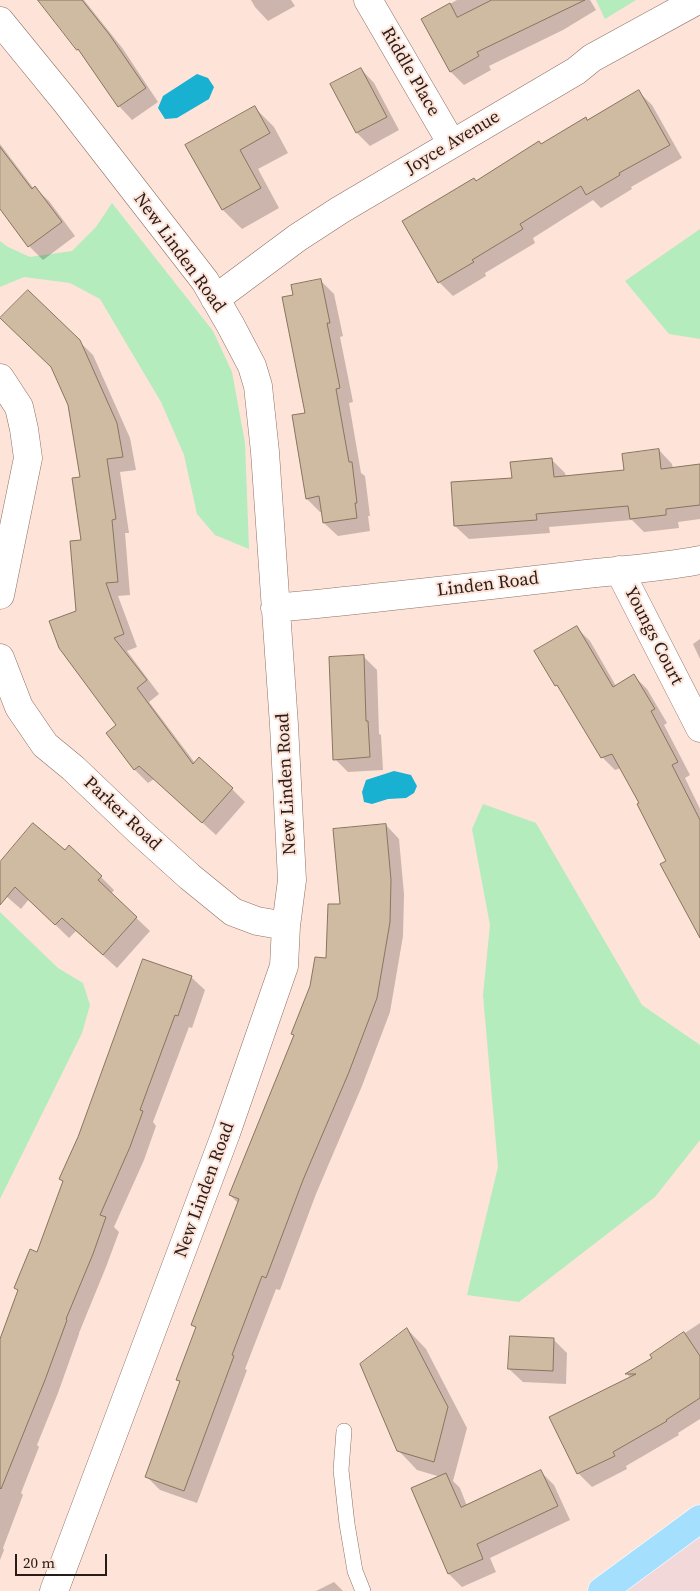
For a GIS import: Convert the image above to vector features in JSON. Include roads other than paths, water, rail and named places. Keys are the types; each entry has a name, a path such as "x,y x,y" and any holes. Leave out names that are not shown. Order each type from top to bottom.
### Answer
{"main road":[{"path":"602,1591 700,1519"}],"street":[{"name":"Riddle Place","path":"368,0 452,144"},
{"name":"Joyce Avenue","path":"216,298 340,210 576,71 592,58 698,0"},
{"name":"New Linden Road","path":"0,21 66,102 205,281 252,366 258,386 264,452 284,724 292,880 286,926 284,966 230,1124 54,1591"},
{"path":"0,378 19,407 28,458 0,595"},
{"name":"Linden Road","path":"275,608 374,599 700,560"},
{"name":"Youngs Court","path":"619,570 700,728"},
{"name":"Parker Road","path":"0,658 19,707 45,745 73,768 190,877 233,912 257,921 286,926"}],"lane":[{"path":"344,1431 341,1470 347,1524 355,1571 364,1591"}],"water":[{"path":"197,74 208,78 214,87 209,99 177,118 165,119 158,108 163,96"},
{"path":"394,771 411,775 417,786 414,793 406,798 388,799 372,804 364,802 362,792 366,780"}]}
